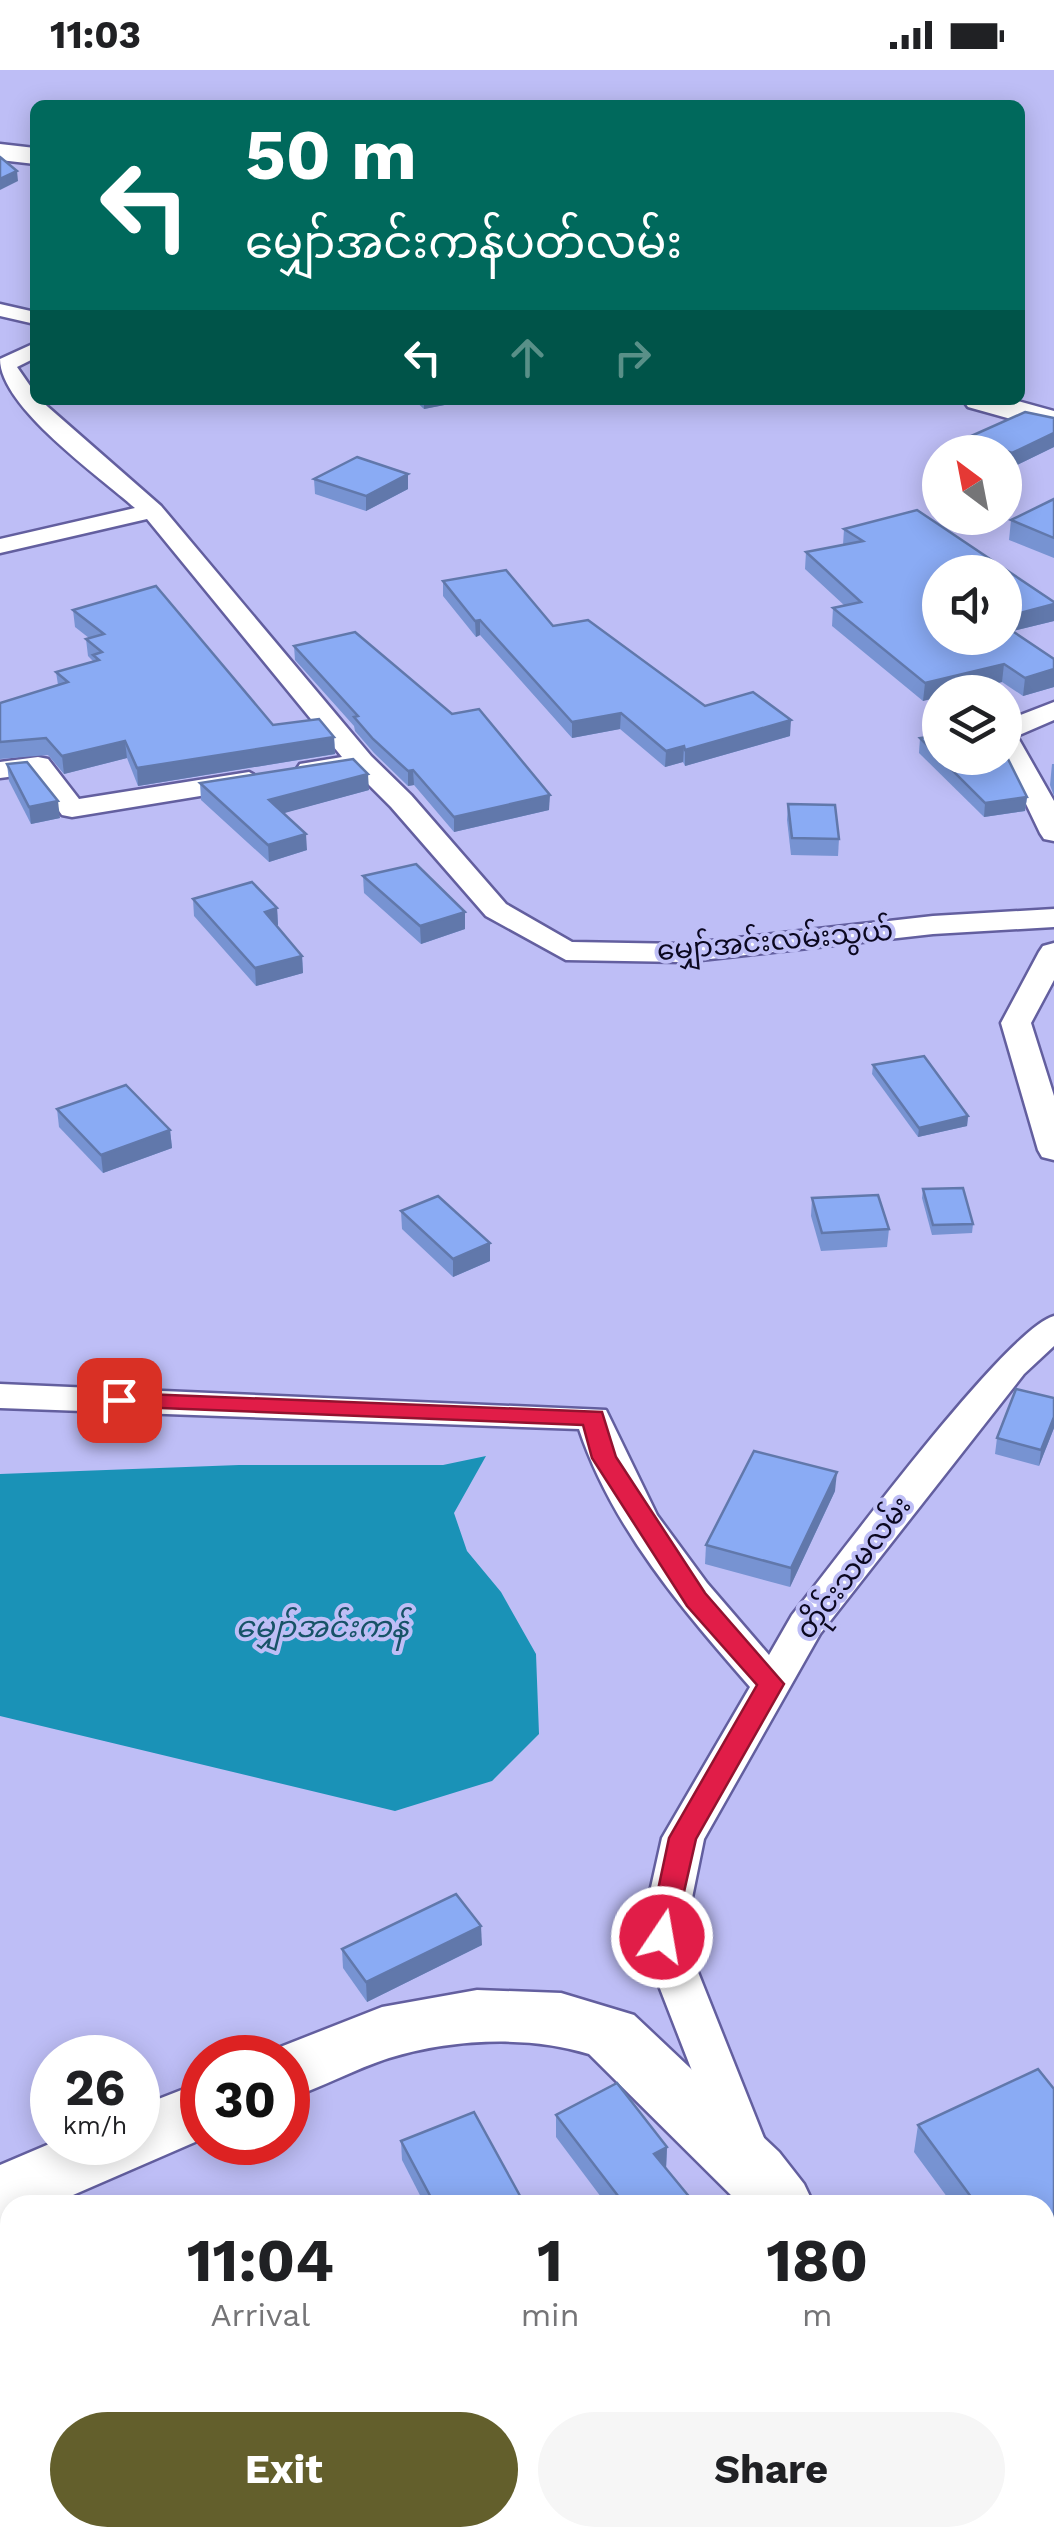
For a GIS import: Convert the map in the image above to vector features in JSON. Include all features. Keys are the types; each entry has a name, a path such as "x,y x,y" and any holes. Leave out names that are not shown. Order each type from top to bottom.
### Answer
{"street":[{"path":"0,141 30,144"},
{"path":"0,152 30,155"},
{"path":"0,310 30,317"},
{"name":"မျှော်အင်းလမ်းသွယ်","path":"30,352 5,366 30,400"},
{"path":"1025,397 1054,405"},
{"name":"မျှော်အင်းလမ်းသွယ်","path":"36,405 154,510 361,762 401,801 496,910 566,951 683,954 933,924 1054,918"},
{"path":"998,405 1054,421"},
{"path":"0,546 154,510"},
{"path":"1022,726 1054,710"},
{"path":"0,770 38,764 72,810 361,762"},
{"path":"1022,764 1054,833"},
{"path":"1054,952 1016,1023 1054,1150"},
{"name":"တိုင်းသမလမ်း","path":"767,2188 662,1937 683,1838 806,1624 1011,1366 1054,1327"},
{"path":"0,1396 593,1418 604,1458 686,1584 771,1684"},
{"path":"310,2063 382,2033 477,2016 561,2019 611,2034 767,2188"},
{"path":"2,2195 71,2165"}],"water":[{"name":"မျှော်အင်းကန်","path":"486,1456 454,1513 467,1551 501,1592 536,1654 539,1734 492,1781 395,1811 0,1716 0,1474 239,1465 443,1465"}],"building":[{"path":"0,157 17,171 0,179"},
{"path":"1025,412 1054,418 1054,433 1022,448 1022,435 973,435"},
{"path":"357,457 408,474 366,496 314,479"},
{"path":"1054,499 1054,538 1022,525 1022,515"},
{"path":"917,510 922,513 922,535 954,535 984,555 922,555 922,655 1022,655 1022,637 1054,659 1054,669 1025,678 1004,664 958,675 922,675 922,681 833,608 861,602 806,552 863,541 844,529"},
{"path":"506,570 553,626 588,620 705,706 753,692 791,720 685,750 684,746 666,751 621,713 572,722 480,620 475,621 443,581"},
{"path":"1022,581 1054,602 1022,612"},
{"path":"156,586 273,725 319,719 334,737 137,768 125,741 62,756 46,738 0,742 0,703 68,682 56,672 99,660 93,655 102,652 86,639 104,634 73,610"},
{"path":"355,632 452,714 479,709 550,795 454,817 413,770 408,771 373,739 354,717 358,716 294,646"},
{"path":"353,759 368,774 269,800 306,834 268,845 200,783"},
{"path":"27,762 58,801 29,807 7,764"},
{"path":"957,775 1016,775 1027,797 985,803"},
{"path":"788,804 835,805 839,839 792,838"},
{"path":"416,864 465,912 420,926 363,876"},
{"path":"252,882 277,908 265,912 302,956 255,968 193,899"},
{"path":"924,1056 968,1116 919,1128 873,1065"},
{"path":"126,1085 170,1130 101,1155 57,1109"},
{"path":"963,1188 973,1224 933,1225 923,1189"},
{"path":"878,1195 889,1229 822,1233 812,1198"},
{"path":"438,1196 490,1243 453,1259 401,1211"},
{"path":"1016,1389 1054,1398 1054,1417 1041,1450 997,1438"},
{"path":"754,1451 837,1472 791,1568 706,1545"},
{"path":"456,1894 481,1926 366,1982 342,1949"},
{"path":"1038,2069 1054,2089 1054,2195 970,2195 918,2125"},
{"path":"617,2083 667,2147 654,2154 688,2195 617,2195 556,2115"},
{"path":"474,2112 520,2195 430,2195 401,2141"}],"route":[{"path":"119,1400 593,1418 604,1458 696,1600 771,1684 683,1838 662,1937"}]}
